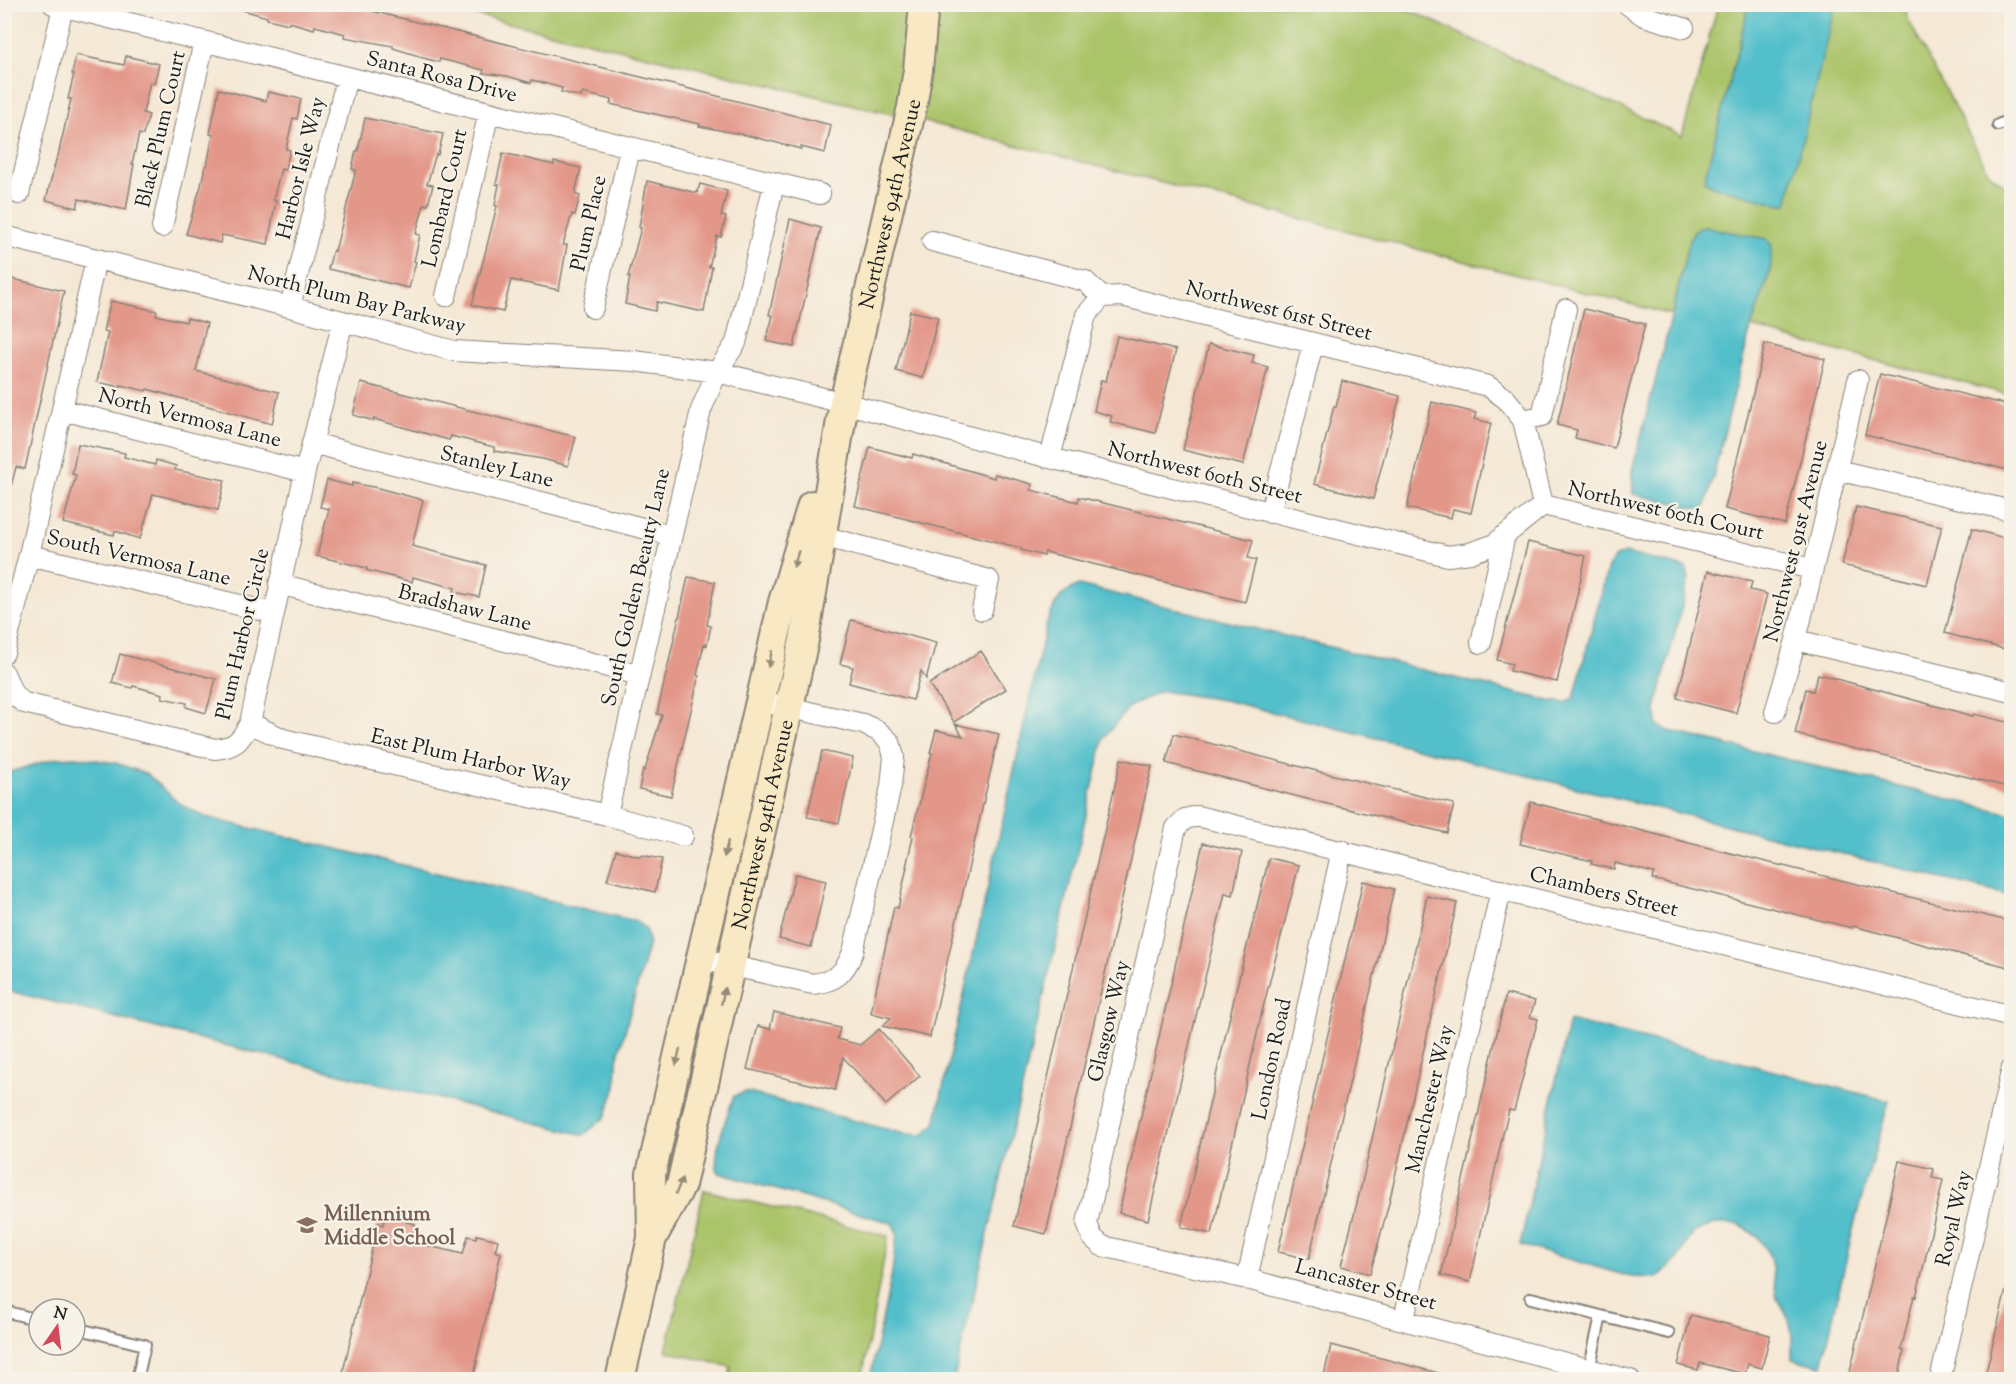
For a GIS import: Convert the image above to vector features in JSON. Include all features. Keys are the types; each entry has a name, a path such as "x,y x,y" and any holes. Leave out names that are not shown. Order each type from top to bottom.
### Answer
{"street":[{"name":"Northwest 94th Avenue","path":"652,1238 681,1185 811,609 844,403 912,107 924,4"},
{"path":"1627,4 1644,16 1684,27"},
{"path":"19,194 58,6"},
{"name":"Santa Rosa Drive","path":"58,6 820,194"},
{"name":"Black Plum Court","path":"162,227 204,42"},
{"name":"Harbor Isle Way","path":"290,307 347,76"},
{"name":"Lombard Court","path":"446,296 489,112"},
{"name":"Plum Place","path":"593,308 630,148"},
{"name":"South Golden Beauty Lane","path":"607,815 670,535 701,410 717,372 736,343 774,184"},
{"name":"North Plum Bay Parkway","path":"4,236 290,307 454,351 634,361 717,372 844,403"},
{"path":"932,241 1084,281 1102,297 1086,315 1050,458"},
{"path":"5,644 29,555 96,259"},
{"name":"Northwest 61st Street","path":"1102,297 1122,296 1488,386 1506,399 1523,420 1543,505"},
{"path":"1523,420 1542,416 1566,309"},
{"name":"Plum Harbor Circle","path":"4,673 13,694 24,703 215,749 228,748 240,740 250,723 279,584 343,321"},
{"path":"1270,513 1313,344"},
{"name":"Northwest 91st Avenue","path":"1775,712 1796,640 1858,380"},
{"name":"Northwest 94th Avenue","path":"620,1380 652,1238 651,1174 783,602 844,403"},
{"name":"Northwest 60th Street","path":"844,403 1050,458 1448,556 1470,553 1493,545 1543,505"},
{"name":"North Vermosa Lane","path":"63,410 305,472"},
{"name":"Stanley Lane","path":"312,443 670,535"},
{"path":"1837,470 2012,511"},
{"name":"Northwest 60th Court","path":"1543,505 1812,569"},
{"path":"1481,643 1505,535"},
{"path":"822,536 989,580 982,610"},
{"name":"South Vermosa Lane","path":"29,555 273,613"},
{"name":"Bradshaw Lane","path":"279,584 640,675"},
{"path":"1796,640 2012,692"},
{"path":"701,959 813,984 826,983 840,975 848,966 853,952 891,786 894,757 890,742 878,731 863,724 760,701"},
{"name":"East Plum Harbor Way","path":"250,723 283,739 607,815 683,836"},
{"name":"Chambers Street","path":"1185,819 1197,816 1342,850 2012,1016"},
{"name":"Glasgow Way","path":"1092,1237 1086,1223 1176,828 1185,819"},
{"name":"London Road","path":"1247,1278 1342,850"},
{"name":"Manchester Way","path":"1404,1318 1501,890"},
{"name":"Royal Way","path":"1940,1380 2012,1068"},
{"name":"Lancaster Street","path":"1092,1237 1102,1246 1247,1278 1404,1318 1588,1375 1630,1380"}],"lane":[{"path":"1998,125 2012,118"},
{"path":"1532,1298 1670,1333"},
{"path":"4,1311 27,1317"},
{"path":"1588,1375 1601,1316"},
{"path":"87,1331 145,1345 137,1380"}],"green space":[{"path":"433,5 1385,5 1411,11 1682,136 1718,5 1903,5 1910,23 1989,173 2011,190 2011,395 1751,327 1770,272 1695,230 1689,240 1672,315 938,125"},
{"path":"704,1190 888,1236 862,1379 729,1379 731,1367 666,1351"}],"water":[{"path":"1749,5 1835,5 1787,204 1712,186 1704,181"},
{"path":"1704,227 1767,239 1772,246 1770,272 1751,327 1706,505 1701,509 1633,494 1632,471 1689,240 1695,230"},
{"path":"1625,553 1686,568 1689,578 1656,707 1657,724 1666,730 2011,814 2011,896 1224,700 1161,691 1129,707 1104,738 954,1379 870,1379 892,1273 897,1233 892,1223 719,1173 718,1146 734,1096 746,1092 905,1134 923,1135 935,1124 1047,622 1059,599 1079,585 1549,701 1566,703 1574,697 1608,567 1615,557"},
{"path":"77,757 116,763 147,774 180,804 205,817 635,921 646,929 649,943 617,1060 616,1087 605,1117 584,1135 5,990 5,771 10,772 57,758"},
{"path":"1569,1021 1689,1049 1889,1101 1853,1229 1822,1366 1792,1359 1789,1319 1777,1298 1770,1256 1757,1236 1738,1224 1714,1224 1693,1233 1677,1260 1657,1278 1631,1277 1520,1245"}],"building":[{"path":"240,4 343,4 690,89 831,125 825,153 610,104 612,100 583,93 581,97 561,92 562,88 532,80 531,83 507,76 483,73 484,70 440,59 439,62 419,57 393,48 393,46 344,37 345,34 315,26 314,29 267,19 267,17 239,9"},
{"path":"76,55 124,65 126,56 159,64 154,84 150,82 143,113 149,115 143,135 139,134 132,164 134,164 126,210 79,199 77,208 46,200 71,99 68,99"},
{"path":"219,89 266,101 268,92 301,99 297,119 293,118 286,149 290,150 285,170 281,169 273,200 276,200 268,244 222,235 220,243 186,234 205,166 207,166 213,135 210,134"},
{"path":"365,118 443,134 427,184 433,185 428,205 424,204 416,234 420,235 409,288 328,269 333,250 335,251 356,170 352,169"},
{"path":"503,153 554,165 554,162 581,168 575,194 580,196 563,245 567,245 559,290 511,280 503,312 472,305 497,206 495,205 499,185 496,184"},
{"path":"647,181 697,193 700,184 727,191 721,216 726,217 721,237 717,236 709,267 712,267 704,312 657,302 655,311 625,304 630,277 628,277 641,228 639,227"},
{"path":"790,219 821,228 794,347 766,341 773,316 769,315"},
{"path":"4,277 64,291 25,469 16,467 9,494 4,493"},
{"path":"111,301 157,311 156,315 186,322 187,318 207,323 196,371 279,392 272,424 147,389 146,391 97,382 108,332 103,331"},
{"path":"1584,309 1645,324 1614,448 1575,438 1577,430 1557,425"},
{"path":"910,311 938,317 923,378 896,371"},
{"path":"1117,336 1176,350 1155,433 1110,422 1112,416 1094,411 1101,380 1106,381"},
{"path":"1209,344 1254,355 1252,363 1268,367 1243,465 1183,450"},
{"path":"1765,344 1825,359 1785,524 1725,509"},
{"path":"1880,374 2012,406 2012,471 1865,435"},
{"path":"1342,381 1400,396 1373,499 1314,484"},
{"path":"361,383 576,437 568,466 543,459 494,451 494,447 451,436 449,440 353,415"},
{"path":"1432,402 1476,413 1474,419 1491,423 1471,513 1453,509 1451,518 1407,508"},
{"path":"78,444 125,453 124,457 155,465 156,460 176,466 175,470 225,480 218,510 153,494 140,539 115,531 114,535 63,523 76,475 72,474"},
{"path":"870,447 912,458 913,454 994,478 995,474 1032,484 1031,490 1078,502 1079,497 1253,540 1248,558 1256,560 1245,602 1045,552 1044,556 1021,550 1021,548 855,506"},
{"path":"327,480 352,486 352,483 378,488 423,500 412,546 486,565 479,597 454,592 455,588 413,577 412,582 317,556 329,509 320,507"},
{"path":"1856,507 1942,526 1927,585 1842,565"},
{"path":"1972,529 2012,540 2012,622 2004,649 1945,633"},
{"path":"1528,542 1586,556 1557,682 1510,671 1512,664 1497,660"},
{"path":"1708,571 1752,582 1750,590 1767,594 1736,713 1677,698"},
{"path":"688,577 715,582 707,625 711,626 707,645 704,644 697,675 699,676 671,796 639,789 643,769 645,770 662,715 657,714"},
{"path":"851,620 936,643 926,679 921,671 913,700 849,683 853,667 840,664"},
{"path":"981,651 1006,689 954,722 929,684"},
{"path":"120,654 216,679 206,713 186,707 187,703 162,698 163,694 112,683"},
{"path":"1818,674 1973,716 1974,714 2012,723 2012,788 1795,734 1806,689 1813,691"},
{"path":"955,724 999,734 930,1037 882,1026 891,1018 871,1013 894,907 898,908 913,837 911,836 936,730 963,736"},
{"path":"1174,734 1454,804 1447,833 1166,763"},
{"path":"822,751 853,758 839,823 807,817"},
{"path":"1121,759 1152,766 1046,1234 1014,1226"},
{"path":"1531,802 2012,922 2012,968 1853,926 1852,928 1652,879 1654,873 1615,863 1614,869 1591,864 1592,861 1520,844"},
{"path":"1203,843 1242,852 1233,895 1225,893 1148,1220 1119,1213"},
{"path":"616,850 641,857 641,855 662,859 655,892 607,880"},
{"path":"1269,858 1299,865 1261,1016 1212,1234 1181,1227"},
{"path":"795,874 826,881 811,947 779,939"},
{"path":"1363,881 1394,889 1309,1259 1278,1252"},
{"path":"1427,896 1457,903 1389,1203 1370,1274 1341,1266"},
{"path":"1506,994 1535,1001 1530,1017 1538,1019 1514,1111 1509,1110 1470,1282 1441,1275"},
{"path":"774,1012 840,1028 837,1039 860,1045 879,1029 920,1076 886,1105 843,1057 835,1090 747,1069 758,1026 770,1029"},
{"path":"1899,1161 1934,1169 1932,1178 1943,1180 1916,1297 1914,1296 1901,1350 1904,1351 1898,1380 1848,1380"},
{"path":"386,1213 407,1218 406,1222 415,1224 411,1242 463,1254 468,1236 476,1238 477,1235 498,1240 495,1251 501,1253 473,1380 341,1380 378,1223 383,1225"},
{"path":"2006,1290 2012,1291 2012,1380 1984,1380"},
{"path":"1691,1315 1770,1335 1762,1368 1748,1364 1745,1374 1700,1363 1698,1370 1678,1365"},
{"path":"1331,1345 1446,1375 1446,1380 1323,1380"}],"place":[{"name":"Millennium Middle School","path":"307,1225"}]}
